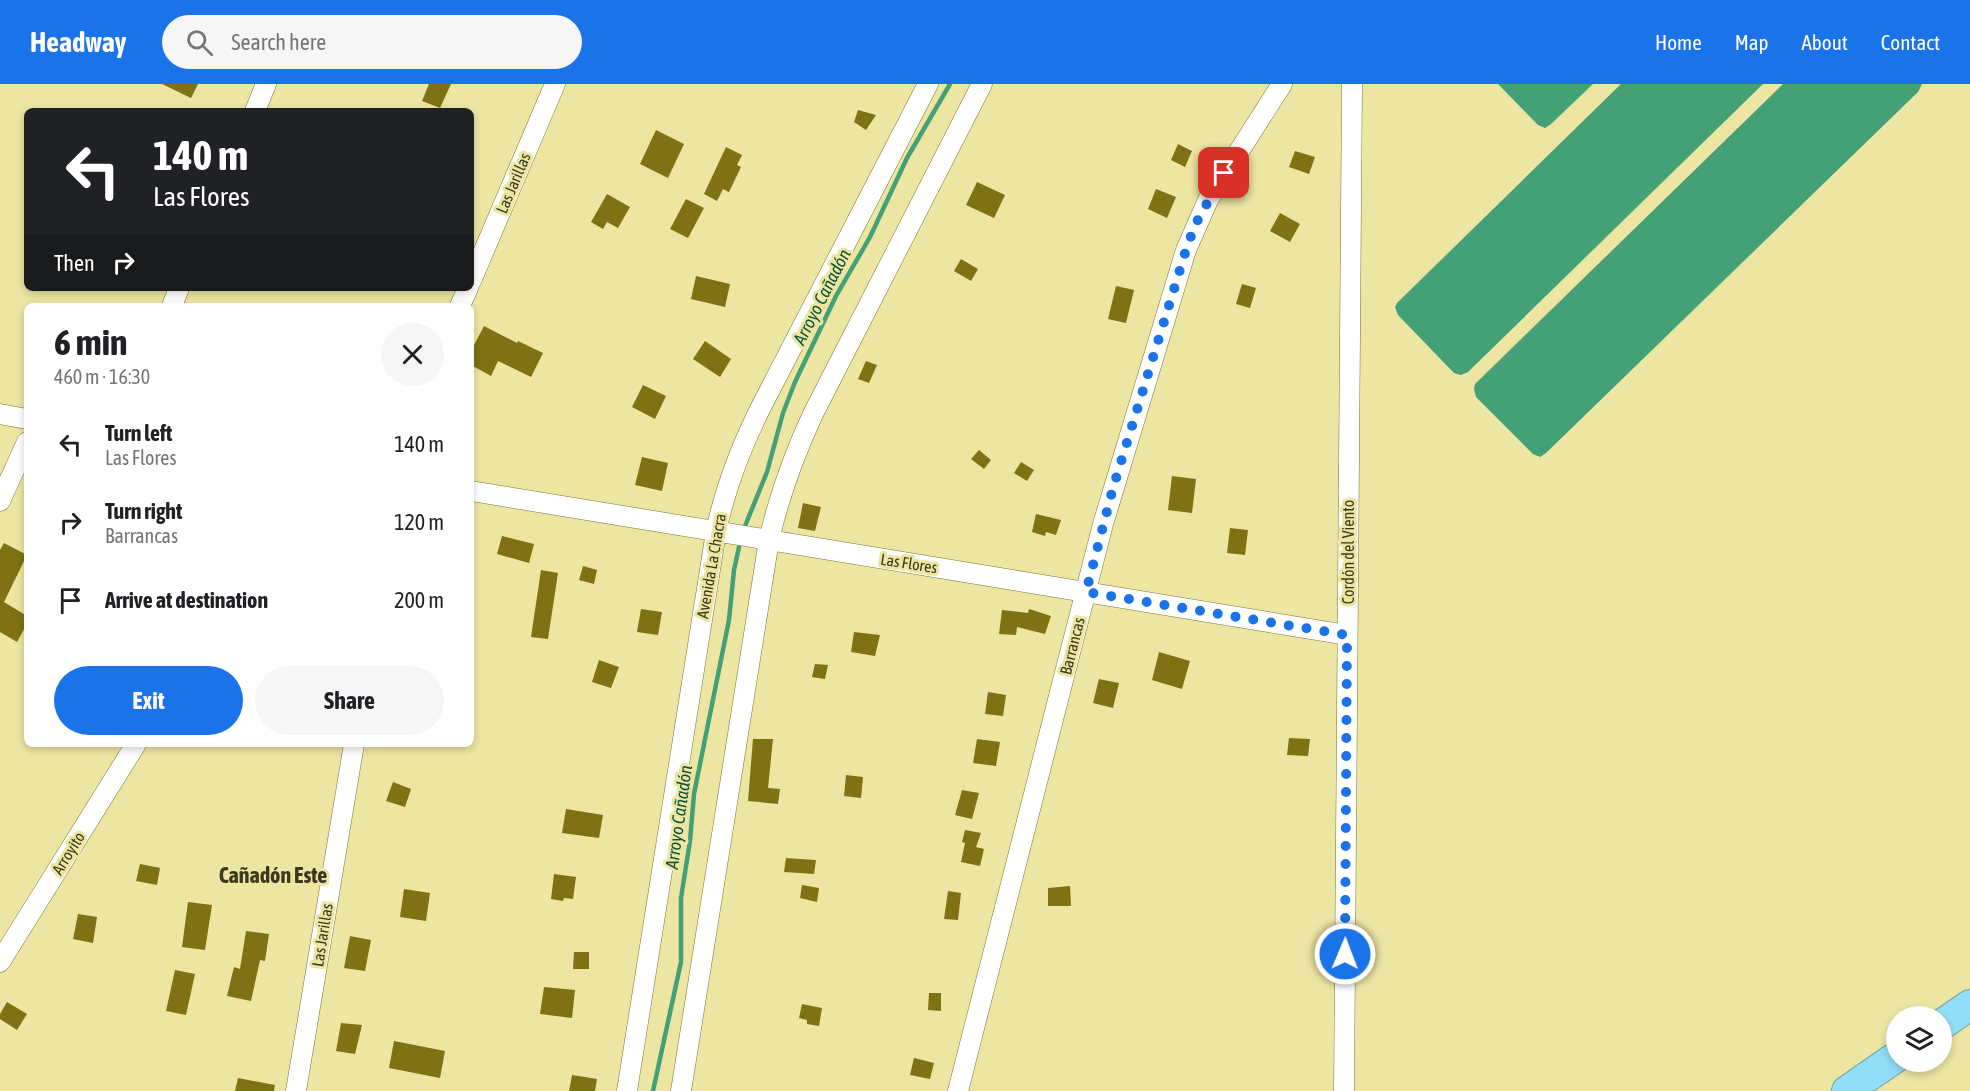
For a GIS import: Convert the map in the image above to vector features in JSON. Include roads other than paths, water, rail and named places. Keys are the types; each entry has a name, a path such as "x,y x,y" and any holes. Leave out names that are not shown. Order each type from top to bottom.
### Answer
{"highway":[{"path":"1952,1017 1970,1005"},
{"path":"1847,1091 1886,1064"}],"street":[{"path":"256,108 266,84"},
{"name":"Las Jarillas","path":"474,274 555,84"},
{"name":"Avenida La Chacra","path":"627,1091 716,532 726,489 747,436 928,84"},
{"path":"681,1091 769,540 782,492 813,414 982,84"},
{"name":"Barrancas","path":"958,1091 1113,488 1186,250 1195,225 1224,173 1282,84"},
{"name":"Cordón del Viento","path":"1344,1091 1352,84"},
{"path":"0,414 24,418"},
{"path":"0,501 24,449"},
{"name":"Las Flores","path":"474,492 1347,635"},
{"name":"Arroyito","path":"0,962 134,747"},
{"name":"Las Jarillas","path":"296,1091 353,747"}],"waterway":[{"name":"Arroyo Cañadón","path":"743,531 767,472 783,413 795,382 836,296 870,237 907,158 950,84"},
{"name":"Arroyo Cañadón","path":"653,1091 681,962 681,898 690,841 694,794 729,620 734,570 739,547"}],"district":[{"name":"Cañadón Este","path":"273,875"}]}
